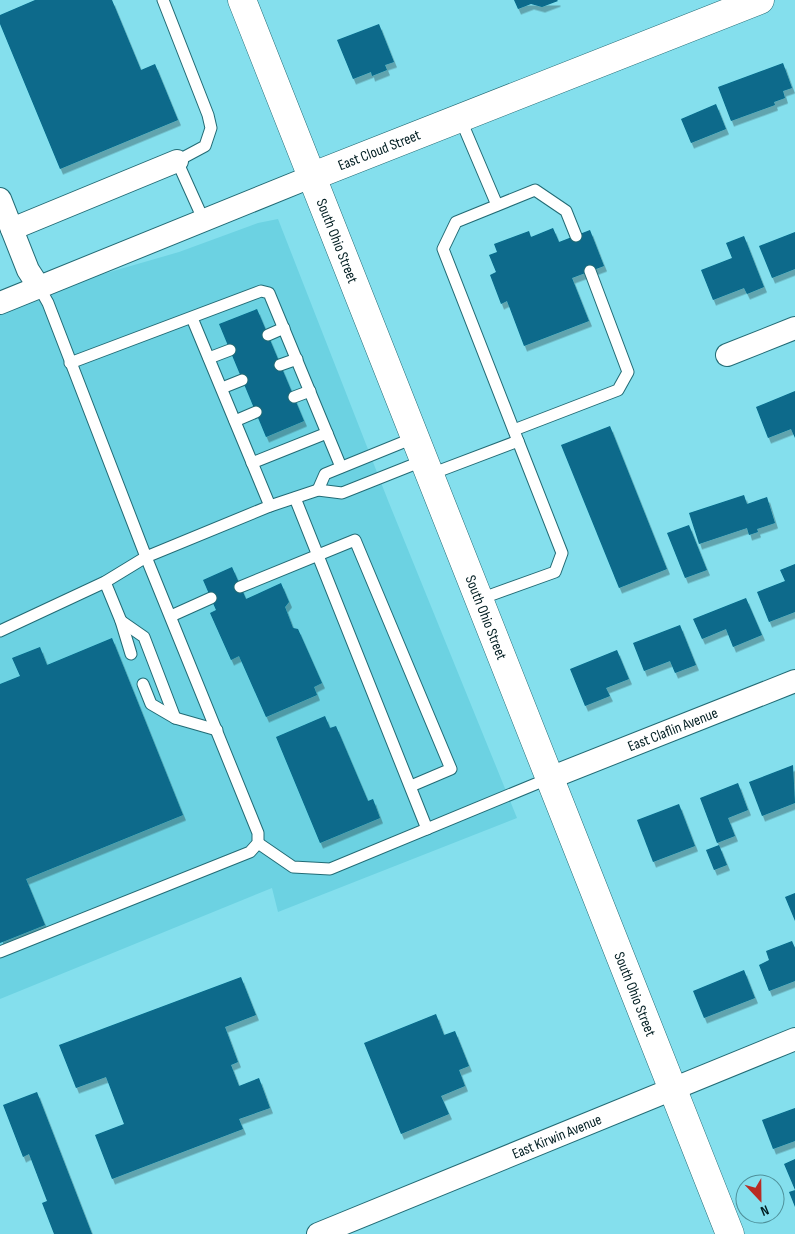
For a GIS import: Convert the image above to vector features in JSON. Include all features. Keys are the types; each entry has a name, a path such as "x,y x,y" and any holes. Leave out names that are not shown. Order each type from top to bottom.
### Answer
{"main road":[{"name":"South Ohio Street","path":"242,0 730,1234"},
{"name":"East Cloud Street","path":"313,176 760,0"}],"street":[{"path":"12,229 177,160"},
{"name":"East Cloud Street","path":"0,303 313,176"},
{"path":"0,199 28,270 39,287"},
{"path":"727,355 795,328"},
{"name":"East Claflin Avenue","path":"550,778 795,681"},
{"name":"East Kirwin Avenue","path":"318,1234 795,1038"}],"lane":[{"path":"163,0 208,115 211,128 205,146 177,160 204,221"},
{"path":"460,118 497,205"},
{"path":"480,599 556,572 562,553 442,249 456,222 535,190 566,211 576,236"},
{"path":"514,430 618,390 628,372 590,271"},
{"path":"0,952 250,852 258,844 258,833 146,557 48,303 39,287"},
{"path":"70,364 261,291 269,293 341,468"},
{"path":"192,318 270,506"},
{"path":"268,335 284,328"},
{"path":"209,358 230,350"},
{"path":"280,365 297,359"},
{"path":"222,388 242,380"},
{"path":"294,397 310,391"},
{"path":"235,421 256,412"},
{"path":"252,463 327,433"},
{"path":"318,490 325,474 341,468 424,457 518,441"},
{"path":"0,631 105,582 146,557 270,506 318,490 342,493 424,457"},
{"path":"295,498 427,829"},
{"path":"240,587 355,540 450,769 411,786"},
{"path":"105,582 121,621 131,654"},
{"path":"171,616 211,598"},
{"path":"121,621 144,637 175,718"},
{"path":"143,684 151,704 175,718 217,730"},
{"path":"258,844 293,867 311,870 330,869 550,778"}],"shaded area":[{"path":"278,219 389,503 517,818 278,912 272,888 0,999 0,315 96,276 179,252 258,223"}],"building":[{"path":"35,0 112,0 141,70 155,64 178,120 60,169 0,24 0,15"},
{"path":"514,0 558,1 542,7 531,4 518,9"},
{"path":"379,24 394,62 385,65 387,70 372,76 371,72 353,79 337,40"},
{"path":"783,63 792,88 783,91 785,98 774,102 775,105 731,121 718,87"},
{"path":"716,104 726,129 691,143 681,119"},
{"path":"553,228 559,242 590,230 604,266 572,278 589,321 524,346 507,301 501,304 490,275 496,272 489,255 497,252 494,244 529,231 531,237"},
{"path":"795,232 795,269 772,278 759,246"},
{"path":"744,236 764,287 747,294 744,288 713,300 701,270 732,258 726,243"},
{"path":"257,309 304,421 266,437 219,324"},
{"path":"795,391 795,438 791,429 768,438 756,407"},
{"path":"610,426 667,569 619,588 561,445"},
{"path":"744,495 747,504 767,497 775,523 757,529 758,532 749,535 747,528 699,544 689,513"},
{"path":"689,525 707,570 685,578 667,533"},
{"path":"795,564 795,612 769,622 757,592 785,581 780,570"},
{"path":"232,567 246,599 281,583 289,602 285,607 293,628 298,629 322,683 314,687 317,695 266,717 239,656 231,660 210,613 216,610 203,580"},
{"path":"746,598 762,635 733,647 726,629 702,639 693,619"},
{"path":"680,625 696,665 675,673 670,661 644,671 633,643"},
{"path":"112,638 183,815 26,879 45,925 0,943 0,684 20,676 12,658 40,647 47,665"},
{"path":"617,650 629,679 606,688 610,696 585,706 570,669"},
{"path":"325,716 330,728 336,726 368,801 373,799 380,818 320,843 276,737"},
{"path":"793,765 795,803 762,816 749,782"},
{"path":"738,783 748,810 728,818 735,836 717,843 700,798"},
{"path":"679,804 695,846 653,862 637,820"},
{"path":"719,845 727,865 714,870 706,850"},
{"path":"795,893 795,921 785,897"},
{"path":"792,941 795,948 795,981 769,991 759,965 769,960 766,951"},
{"path":"744,970 755,998 704,1018 693,991"},
{"path":"241,977 256,1015 225,1027 238,1062 231,1065 239,1086 259,1078 270,1108 239,1119 243,1129 112,1179 95,1135 124,1124 106,1077 76,1088 59,1045"},
{"path":"436,1014 444,1035 455,1031 469,1066 459,1070 465,1086 441,1096 449,1114 401,1134 364,1043"},
{"path":"37,1092 92,1234 54,1234 42,1203 47,1201 29,1154 23,1157 3,1105"},
{"path":"795,1108 795,1141 773,1149 762,1120"},
{"path":"795,1159 795,1190 784,1164"},
{"path":"795,1190 795,1207 789,1192"}]}
